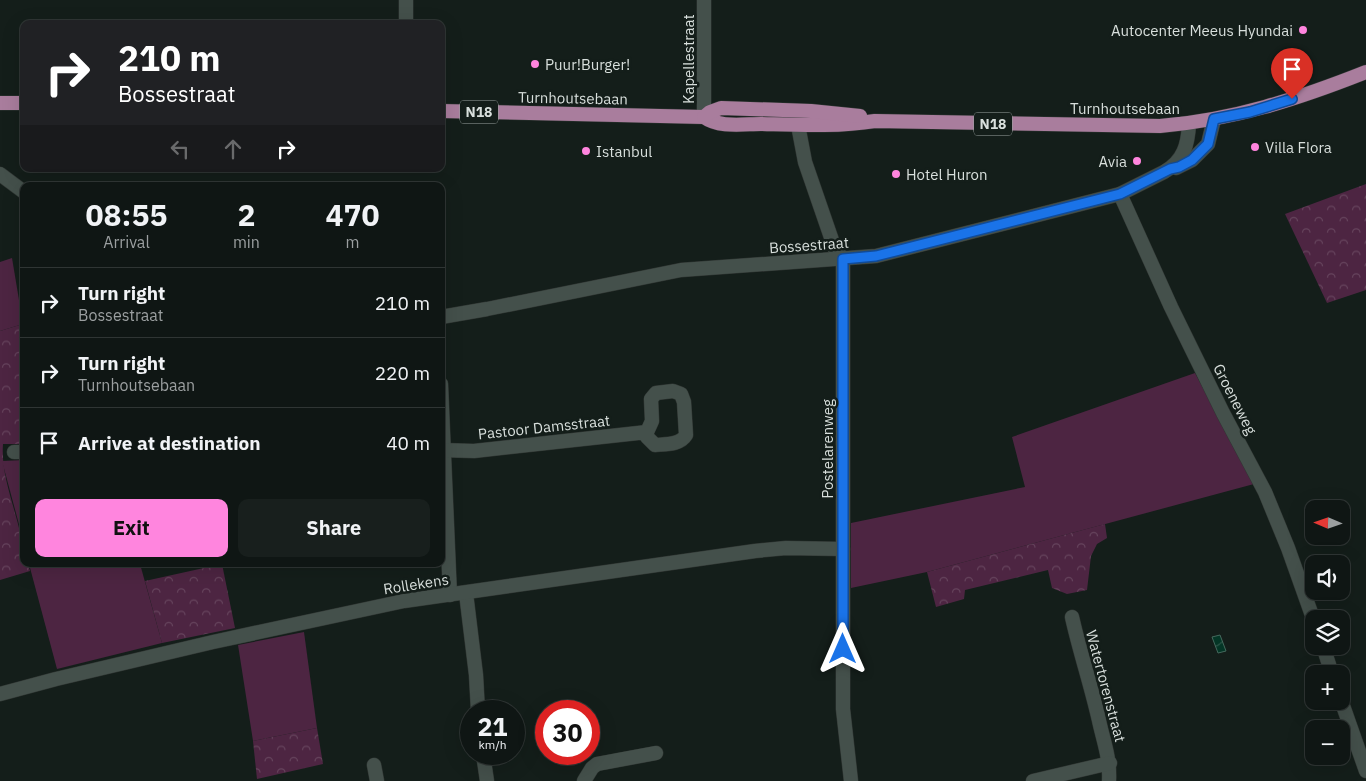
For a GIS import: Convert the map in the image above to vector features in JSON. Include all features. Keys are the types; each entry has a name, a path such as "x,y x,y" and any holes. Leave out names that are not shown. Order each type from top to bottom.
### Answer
{"main road":[{"name":"Turnhoutsebaan","path":"445,111 704,117 722,123 798,125 829,125 875,121 1120,126 1189,124 1250,112 1309,94 1366,72"},
{"path":"0,103 20,103"},
{"name":"Turnhoutsebaan","path":"704,117 710,112 721,108 812,111 867,117 875,121"}],"street":[{"path":"406,0 406,20"},
{"name":"Kapellestraat","path":"704,0 704,117"},
{"name":"Bossestraat","path":"445,315 487,309 681,270 876,256 1120,194 1192,160 1208,144 1214,119"},
{"name":"Bossestraat","path":"1170,169 1182,156 1188,142 1189,124"},
{"name":"Postelarenweg","path":"798,125 805,162 835,249 843,259 843,709 851,781"},
{"path":"0,174 20,189"},
{"name":"Groeneweg","path":"1120,194 1171,307 1268,499 1310,610"},
{"name":"Pastoor Damsstraat","path":"445,450 474,451 647,432"},
{"path":"445,504 450,595"},
{"name":"Rollekens","path":"0,694 213,642 404,601 778,549 843,549"},
{"path":"466,593 477,700"},
{"name":"Watertorenstraat","path":"1072,617 1110,763 1109,781"},
{"path":"1345,710 1362,748 1366,771"},
{"path":"584,781 592,768 597,764 656,753"},
{"name":"Watertorenstraat","path":"1033,781 1110,763"},
{"path":"374,765 377,781"},
{"path":"485,765 487,781"}],"green space":[{"path":"1366,184 1366,290 1327,303 1285,214"},
{"path":"12,258 20,306 20,325 0,331 0,262"},
{"path":"20,325 20,444 3,444 3,459 8,489 20,534 20,567 29,567 30,571 0,580 0,331"},
{"path":"1195,373 1254,484 927,572 851,588 851,523 1025,487 1012,437"},
{"path":"20,460 20,528 2,461"},
{"path":"1105,524 1107,538 1097,544 1091,556 1087,590 1067,594 1052,588 1048,570 965,590 964,599 936,607 927,572"},
{"path":"30,567 141,567 162,643 57,669"},
{"path":"208,567 223,567 235,628 162,643 145,581"},
{"path":"304,632 317,728 253,741 238,645"},
{"path":"317,728 323,764 257,779 253,741"}],"water":[{"path":"1220,635 1226,651 1218,653 1212,637"}],"place":[{"name":"Autocenter Meeus Hyundai","path":"1303,30"},
{"name":"Puur!Burger!","path":"535,64"},
{"name":"Villa Flora","path":"1255,147"},
{"name":"Istanbul","path":"586,151"},
{"name":"Avia","path":"1137,161"},
{"name":"Hotel Huron","path":"896,174"}],"route":[{"path":"843,649 843,259 876,256 1120,194 1192,160 1208,144 1214,119 1250,112 1292,99"}]}
